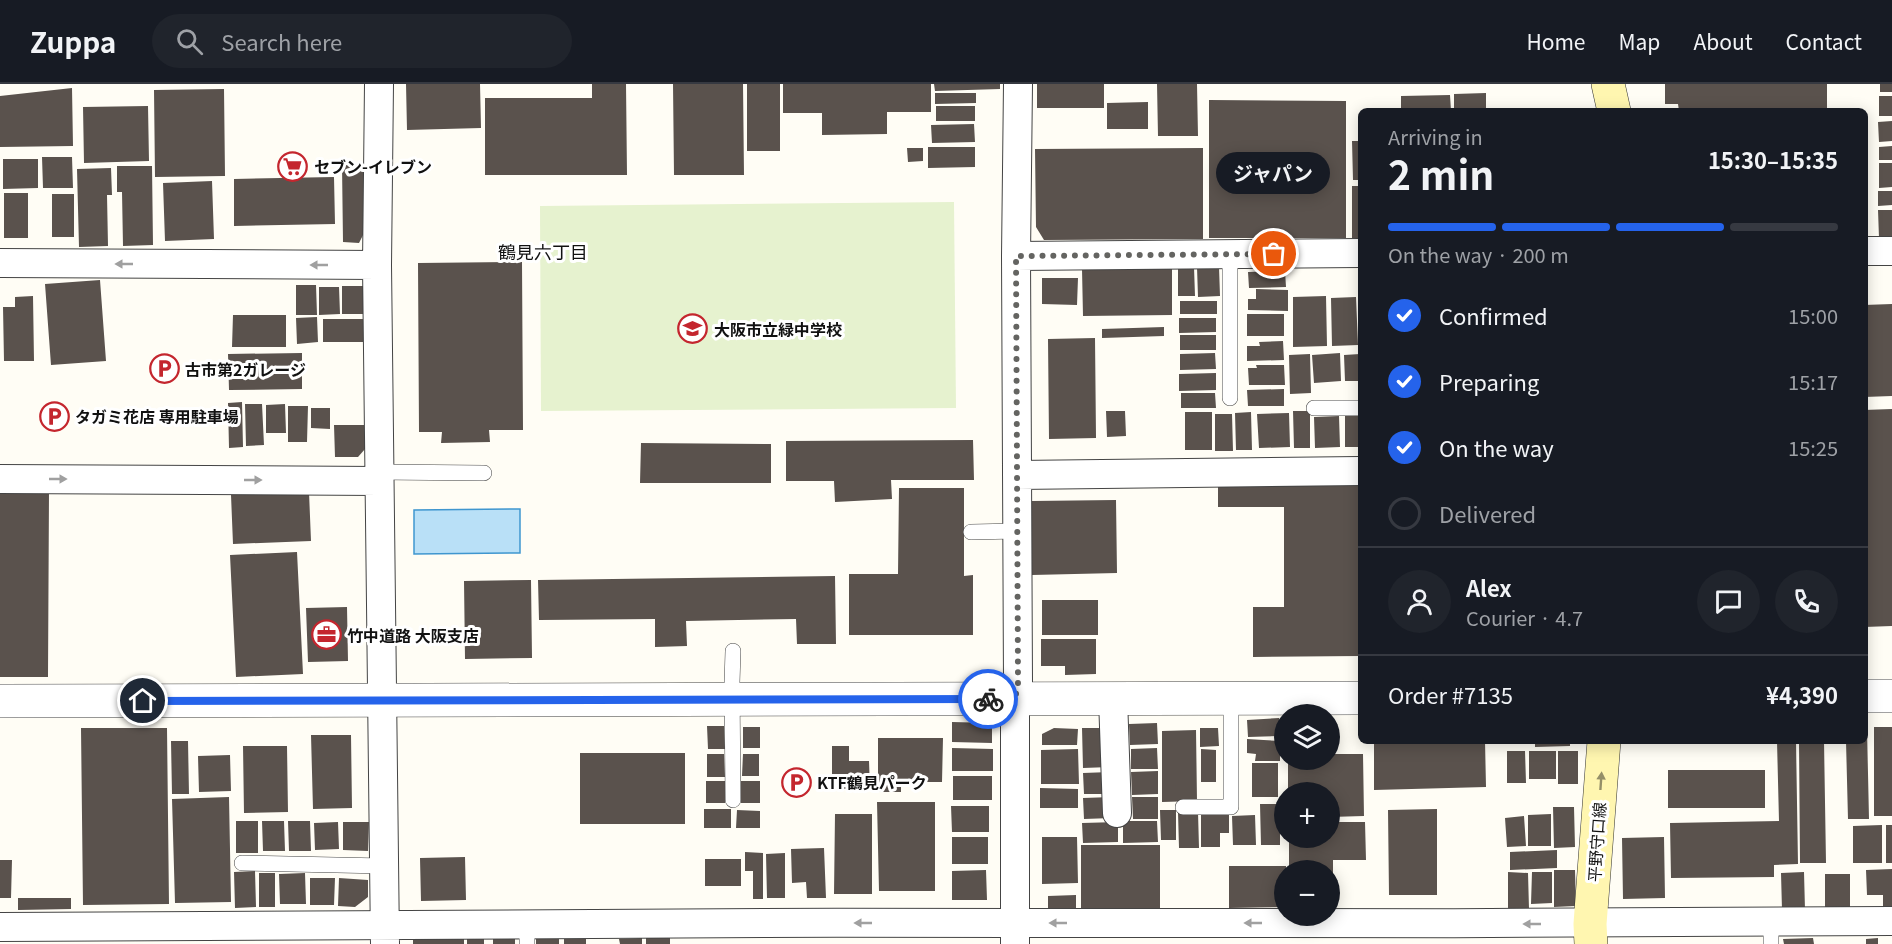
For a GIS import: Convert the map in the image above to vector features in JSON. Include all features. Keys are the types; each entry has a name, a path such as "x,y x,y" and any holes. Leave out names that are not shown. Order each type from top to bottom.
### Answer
{"main road":[{"path":"1608,84 1613,108"},
{"name":"平野守口線","path":"1590,934 1604,744"}],"street":[{"path":"379,84 377,266 385,934"},
{"path":"1015,933 1015,699 1018,683 1016,256 1018,84"},
{"path":"1868,251 1892,251"},
{"path":"1016,256 1358,253"},
{"path":"0,264 377,266"},
{"path":"1017,475 1358,471"},
{"path":"0,479 379,476"},
{"path":"1868,696 1892,696"},
{"path":"1113,698 1117,813"},
{"path":"0,701 1358,698"},
{"path":"0,927 385,934 1590,934 1771,933 1892,921"}],"lane":[{"path":"1230,254 1230,398"},
{"path":"1314,408 1358,408"},
{"path":"379,476 484,473"},
{"path":"971,532 1017,531"},
{"path":"733,651 733,800"},
{"path":"1183,807 1231,807 1231,698"},
{"path":"242,863 384,866"}],"green space":[{"path":"954,202 956,408 541,411 540,206"}],"water":[{"path":"520,509 520,553 414,554 414,510"}],"building":[{"path":"406,84 480,84 481,128 407,130"},
{"path":"592,84 626,84 627,175 485,175 485,98 592,98"},
{"path":"673,84 743,84 744,175 674,175"},
{"path":"747,84 780,84 780,151 747,151"},
{"path":"783,84 931,84 931,112 887,112 887,134 822,135 822,113 783,113"},
{"path":"934,84 1000,84 1000,89 935,91"},
{"path":"1037,84 1104,84 1104,108 1037,108"},
{"path":"1157,84 1197,84 1198,136 1158,136"},
{"path":"1665,84 1827,84 1827,108 1679,108 1678,104 1665,104"},
{"path":"1880,84 1892,84 1892,92 1880,92"},
{"path":"72,88 73,146 0,147 0,96"},
{"path":"224,89 225,176 155,177 154,90"},
{"path":"935,93 976,93 976,103 935,104"},
{"path":"1486,93 1486,108 1454,108 1454,94"},
{"path":"1450,95 1451,108 1401,108 1401,96"},
{"path":"1879,96 1892,96 1892,116 1879,116"},
{"path":"1209,100 1346,101 1346,238 1209,238"},
{"path":"1148,102 1148,129 1107,129 1107,103"},
{"path":"148,106 149,161 84,163 83,107"},
{"path":"936,106 975,106 975,121 936,121"},
{"path":"1892,121 1892,141 1879,142 1878,122"},
{"path":"974,124 975,142 932,143 931,125"},
{"path":"1352,141 1358,141 1358,180 1353,180"},
{"path":"1892,146 1892,160 1879,160 1879,147"},
{"path":"928,147 975,147 975,167 928,168"},
{"path":"907,148 923,148 923,161 908,162"},
{"path":"1203,148 1203,239 1044,240 1036,227 1035,149"},
{"path":"42,157 72,157 73,188 43,188"},
{"path":"3,159 38,159 38,188 3,189"},
{"path":"1879,163 1892,163 1892,187 1879,188"},
{"path":"342,165 365,165 365,231 359,243 343,242"},
{"path":"117,166 152,166 153,245 123,246 122,192 117,192"},
{"path":"111,168 112,195 107,195 108,246 79,247 77,169"},
{"path":"334,177 335,224 234,226 234,179"},
{"path":"212,181 214,239 165,241 163,183"},
{"path":"1352,186 1358,186 1358,238 1352,238"},
{"path":"1878,191 1892,191 1892,205 1878,206"},
{"path":"4,193 28,193 28,238 4,238"},
{"path":"52,194 74,194 74,237 52,237"},
{"path":"1878,210 1892,210 1892,238 1879,238"},
{"path":"522,262 523,430 489,430 490,442 441,443 442,432 419,432 418,263"},
{"path":"1178,267 1194,267 1195,296 1178,296"},
{"path":"1197,267 1219,267 1220,296 1198,297"},
{"path":"1172,268 1172,315 1083,316 1082,269"},
{"path":"1285,271 1286,287 1249,288 1248,272"},
{"path":"1042,278 1078,278 1077,305 1042,304"},
{"path":"100,280 106,361 51,365 45,284"},
{"path":"296,285 316,285 317,315 296,315"},
{"path":"342,286 363,286 363,314 342,314"},
{"path":"319,287 339,287 340,314 319,315"},
{"path":"1256,289 1288,290 1288,311 1248,310 1248,299 1256,299"},
{"path":"33,296 34,361 4,361 3,307 15,307 15,297"},
{"path":"1326,296 1327,346 1293,347 1293,297"},
{"path":"1356,297 1358,345 1332,346 1331,298"},
{"path":"1180,301 1217,301 1217,314 1180,314"},
{"path":"1892,304 1892,396 1868,397 1868,305"},
{"path":"1247,314 1284,314 1284,336 1247,336"},
{"path":"233,315 286,315 286,347 232,347"},
{"path":"317,317 318,342 297,344 296,318"},
{"path":"1179,318 1216,318 1216,332 1179,333"},
{"path":"323,319 363,319 363,342 323,342"},
{"path":"1164,327 1164,336 1102,338 1102,329"},
{"path":"1180,335 1216,335 1216,350 1180,350"},
{"path":"1095,338 1096,438 1049,439 1048,339"},
{"path":"1283,341 1284,360 1247,361 1247,346 1260,346 1259,342"},
{"path":"302,353 302,389 229,390 228,354"},
{"path":"1215,353 1216,369 1180,370 1180,354"},
{"path":"1340,353 1341,381 1314,383 1312,355"},
{"path":"1310,354 1311,393 1290,394 1289,355"},
{"path":"1358,354 1358,381 1345,381 1344,355"},
{"path":"1256,365 1284,365 1285,385 1249,385 1248,368 1257,368"},
{"path":"1216,373 1216,390 1179,391 1179,374"},
{"path":"1284,389 1284,406 1248,406 1247,390"},
{"path":"1181,393 1215,393 1216,408 1181,408"},
{"path":"242,402 243,447 229,448 228,403"},
{"path":"245,404 262,404 264,445 246,446"},
{"path":"285,404 286,433 266,433 266,405"},
{"path":"288,406 308,406 307,442 288,442"},
{"path":"311,408 330,408 330,429 311,428"},
{"path":"1892,409 1892,626 1868,627 1868,410"},
{"path":"1106,411 1125,411 1126,436 1107,437"},
{"path":"1293,411 1310,411 1310,448 1294,448"},
{"path":"1185,412 1212,412 1212,450 1185,450"},
{"path":"1251,412 1252,450 1236,450 1235,413"},
{"path":"1289,413 1290,447 1259,448 1257,414"},
{"path":"1215,414 1232,414 1233,451 1215,451"},
{"path":"1339,416 1340,447 1315,448 1314,417"},
{"path":"1345,416 1358,416 1358,447 1345,447"},
{"path":"334,425 365,425 365,449 358,457 335,457"},
{"path":"973,440 974,480 891,480 892,499 835,502 834,481 786,481 786,441"},
{"path":"641,443 771,444 771,483 640,483"},
{"path":"1218,482 1358,482 1358,656 1253,657 1253,607 1284,607 1284,507 1218,507"},
{"path":"899,488 964,488 964,576 973,575 973,635 849,635 849,574 898,574"},
{"path":"0,492 49,492 48,677 0,677"},
{"path":"309,492 311,541 233,544 231,495"},
{"path":"1116,500 1117,573 1032,575 1032,501"},
{"path":"297,552 303,674 236,677 230,555"},
{"path":"835,576 836,644 797,644 796,619 686,621 687,646 655,647 655,619 539,620 538,580"},
{"path":"531,580 532,658 465,659 464,581"},
{"path":"1042,600 1098,600 1098,635 1042,635"},
{"path":"347,607 348,661 308,662 306,608"},
{"path":"1041,639 1096,639 1096,674 1065,675 1065,666 1041,666"},
{"path":"1274,718 1274,736 1248,737 1247,720"},
{"path":"952,722 992,723 992,743 952,742"},
{"path":"1157,723 1158,744 1130,745 1129,724"},
{"path":"707,726 724,726 725,749 708,749"},
{"path":"743,727 760,727 760,748 743,748"},
{"path":"1874,727 1892,727 1892,816 1874,816"},
{"path":"81,728 167,728 169,904 83,905"},
{"path":"1054,728 1078,729 1077,745 1042,745 1042,734"},
{"path":"1082,728 1109,728 1110,767 1083,768"},
{"path":"1200,728 1218,728 1219,746 1200,747"},
{"path":"1196,730 1197,801 1162,802 1162,731"},
{"path":"311,735 351,735 352,808 313,809"},
{"path":"878,738 943,738 942,782 901,782 901,792 878,792"},
{"path":"1247,739 1274,741 1274,761 1255,761 1256,754 1247,753"},
{"path":"171,741 188,741 189,794 172,794"},
{"path":"1374,744 1485,744 1486,787 1374,790"},
{"path":"1535,744 1570,744 1570,746 1535,747"},
{"path":"1777,744 1796,744 1798,864 1774,865 1774,877 1671,878 1670,823 1779,821"},
{"path":"1799,744 1824,744 1826,863 1800,863"},
{"path":"1846,744 1867,744 1869,819 1848,819"},
{"path":"243,746 287,746 288,812 244,813"},
{"path":"832,746 849,746 849,761 869,761 870,789 832,789"},
{"path":"952,748 993,749 993,771 952,771"},
{"path":"1157,748 1158,769 1131,769 1131,749"},
{"path":"1078,749 1079,784 1041,784 1041,750"},
{"path":"1201,749 1216,750 1216,782 1201,782"},
{"path":"1507,751 1525,751 1526,783 1507,783"},
{"path":"1529,751 1556,751 1556,779 1529,779"},
{"path":"1558,751 1578,751 1578,784 1558,784"},
{"path":"580,753 685,753 685,824 580,824"},
{"path":"707,754 724,754 725,777 707,777"},
{"path":"743,754 759,754 759,776 742,776"},
{"path":"1340,754 1363,754 1364,816 1340,817 1340,782 1288,782 1288,770 1340,770"},
{"path":"230,755 231,791 199,792 198,756"},
{"path":"1252,763 1274,763 1274,770 1278,770 1278,782 1274,782 1274,797 1252,797"},
{"path":"1668,770 1765,770 1765,808 1668,808"},
{"path":"1158,771 1158,794 1132,795 1131,772"},
{"path":"1110,772 1110,794 1084,794 1083,773"},
{"path":"953,776 992,776 992,800 953,800"},
{"path":"706,781 725,781 725,803 706,803"},
{"path":"741,781 760,781 760,803 741,803"},
{"path":"1040,788 1078,789 1078,808 1040,808"},
{"path":"229,797 231,902 175,903 172,799"},
{"path":"1112,797 1112,818 1084,819 1083,798"},
{"path":"1132,797 1158,797 1158,819 1133,819"},
{"path":"877,802 935,802 935,891 879,891"},
{"path":"1260,804 1274,804 1274,845 1261,845"},
{"path":"951,806 989,806 989,832 952,832"},
{"path":"1553,807 1574,807 1575,847 1554,848"},
{"path":"704,809 731,809 731,828 704,828"},
{"path":"1437,809 1437,895 1389,895 1388,810"},
{"path":"737,810 760,811 760,828 736,828"},
{"path":"1160,810 1176,810 1176,840 1161,840"},
{"path":"1178,812 1198,812 1199,848 1179,848"},
{"path":"1201,813 1229,813 1229,833 1220,833 1220,847 1201,847"},
{"path":"835,814 872,814 872,894 834,894"},
{"path":"1551,814 1551,846 1528,846 1528,815"},
{"path":"1255,815 1256,845 1233,845 1232,816"},
{"path":"1524,816 1526,846 1507,847 1505,818"},
{"path":"236,821 258,821 258,853 236,853"},
{"path":"262,821 284,821 285,851 263,851"},
{"path":"288,821 310,821 311,851 289,851"},
{"path":"1123,821 1157,821 1158,842 1123,843"},
{"path":"338,822 339,849 315,850 314,823"},
{"path":"343,822 369,822 368,851 343,850"},
{"path":"1118,822 1118,842 1083,843 1082,823"},
{"path":"1340,822 1365,822 1366,860 1289,860 1289,848 1340,848"},
{"path":"1882,825 1882,863 1853,863 1853,826"},
{"path":"1886,825 1892,825 1892,863 1886,863"},
{"path":"952,837 988,837 988,864 952,864"},
{"path":"1042,837 1077,837 1078,883 1042,884"},
{"path":"1664,837 1665,898 1623,899 1622,838"},
{"path":"1081,845 1160,845 1160,913 1081,914"},
{"path":"824,848 826,898 807,898 806,882 792,883 791,849"},
{"path":"1557,850 1557,868 1510,870 1510,852"},
{"path":"745,852 763,853 763,899 753,899 753,871 745,871"},
{"path":"785,853 785,898 767,898 766,854"},
{"path":"465,857 466,900 421,901 420,858"},
{"path":"705,859 741,859 741,886 705,886"},
{"path":"0,860 12,860 11,898 0,898"},
{"path":"1229,866 1274,866 1274,907 1229,908"},
{"path":"1892,869 1892,911 1883,912 1883,895 1867,895 1866,870"},
{"path":"986,870 987,900 952,900 952,871"},
{"path":"1554,870 1575,870 1576,906 1554,907"},
{"path":"255,871 256,907 235,908 234,872"},
{"path":"1508,872 1528,873 1529,909 1508,909"},
{"path":"1532,872 1552,872 1552,903 1531,904"},
{"path":"1804,872 1805,910 1782,910 1781,873"},
{"path":"259,873 275,873 275,907 259,907"},
{"path":"305,873 306,904 280,904 279,874"},
{"path":"1825,874 1850,874 1850,908 1825,908"},
{"path":"310,878 335,878 334,905 310,905"},
{"path":"339,878 368,880 368,897 355,907 338,906"},
{"path":"1076,895 1076,911 1048,912 1048,896"},
{"path":"18,898 71,898 71,909 18,910"},
{"path":"464,934 464,944 413,944 413,935"},
{"path":"484,934 484,944 467,944 467,935"},
{"path":"536,935 559,935 559,944 536,944"},
{"path":"515,937 515,944 493,944 493,938"},
{"path":"646,937 670,937 670,944 646,944"},
{"path":"564,938 586,938 586,944 564,944"},
{"path":"642,938 642,944 620,944 619,939"},
{"path":"1813,938 1814,944 1784,944 1783,939"},
{"path":"1878,938 1878,944 1866,944 1866,939"}],"way so far":[{"path":"988,699 1015,699 1018,683 1016,256 1274,254"}],"place":[{"name":"セブン-イレブン","path":"293,166"},
{"name":"ジャパン","path":"1274,254"},
{"name":"大阪市立緑中学校","path":"693,329"},
{"name":"古市第2ガレージ","path":"164,369"},
{"name":"タガミ花店 専用駐車場","path":"54,416"},
{"name":"竹中道路 大阪支店","path":"326,635"},
{"name":"KTF鶴見パーク","path":"796,782"}],"district":[{"name":"鶴見六丁目","path":"543,251"}],"route":[{"path":"143,701 988,699"}]}
